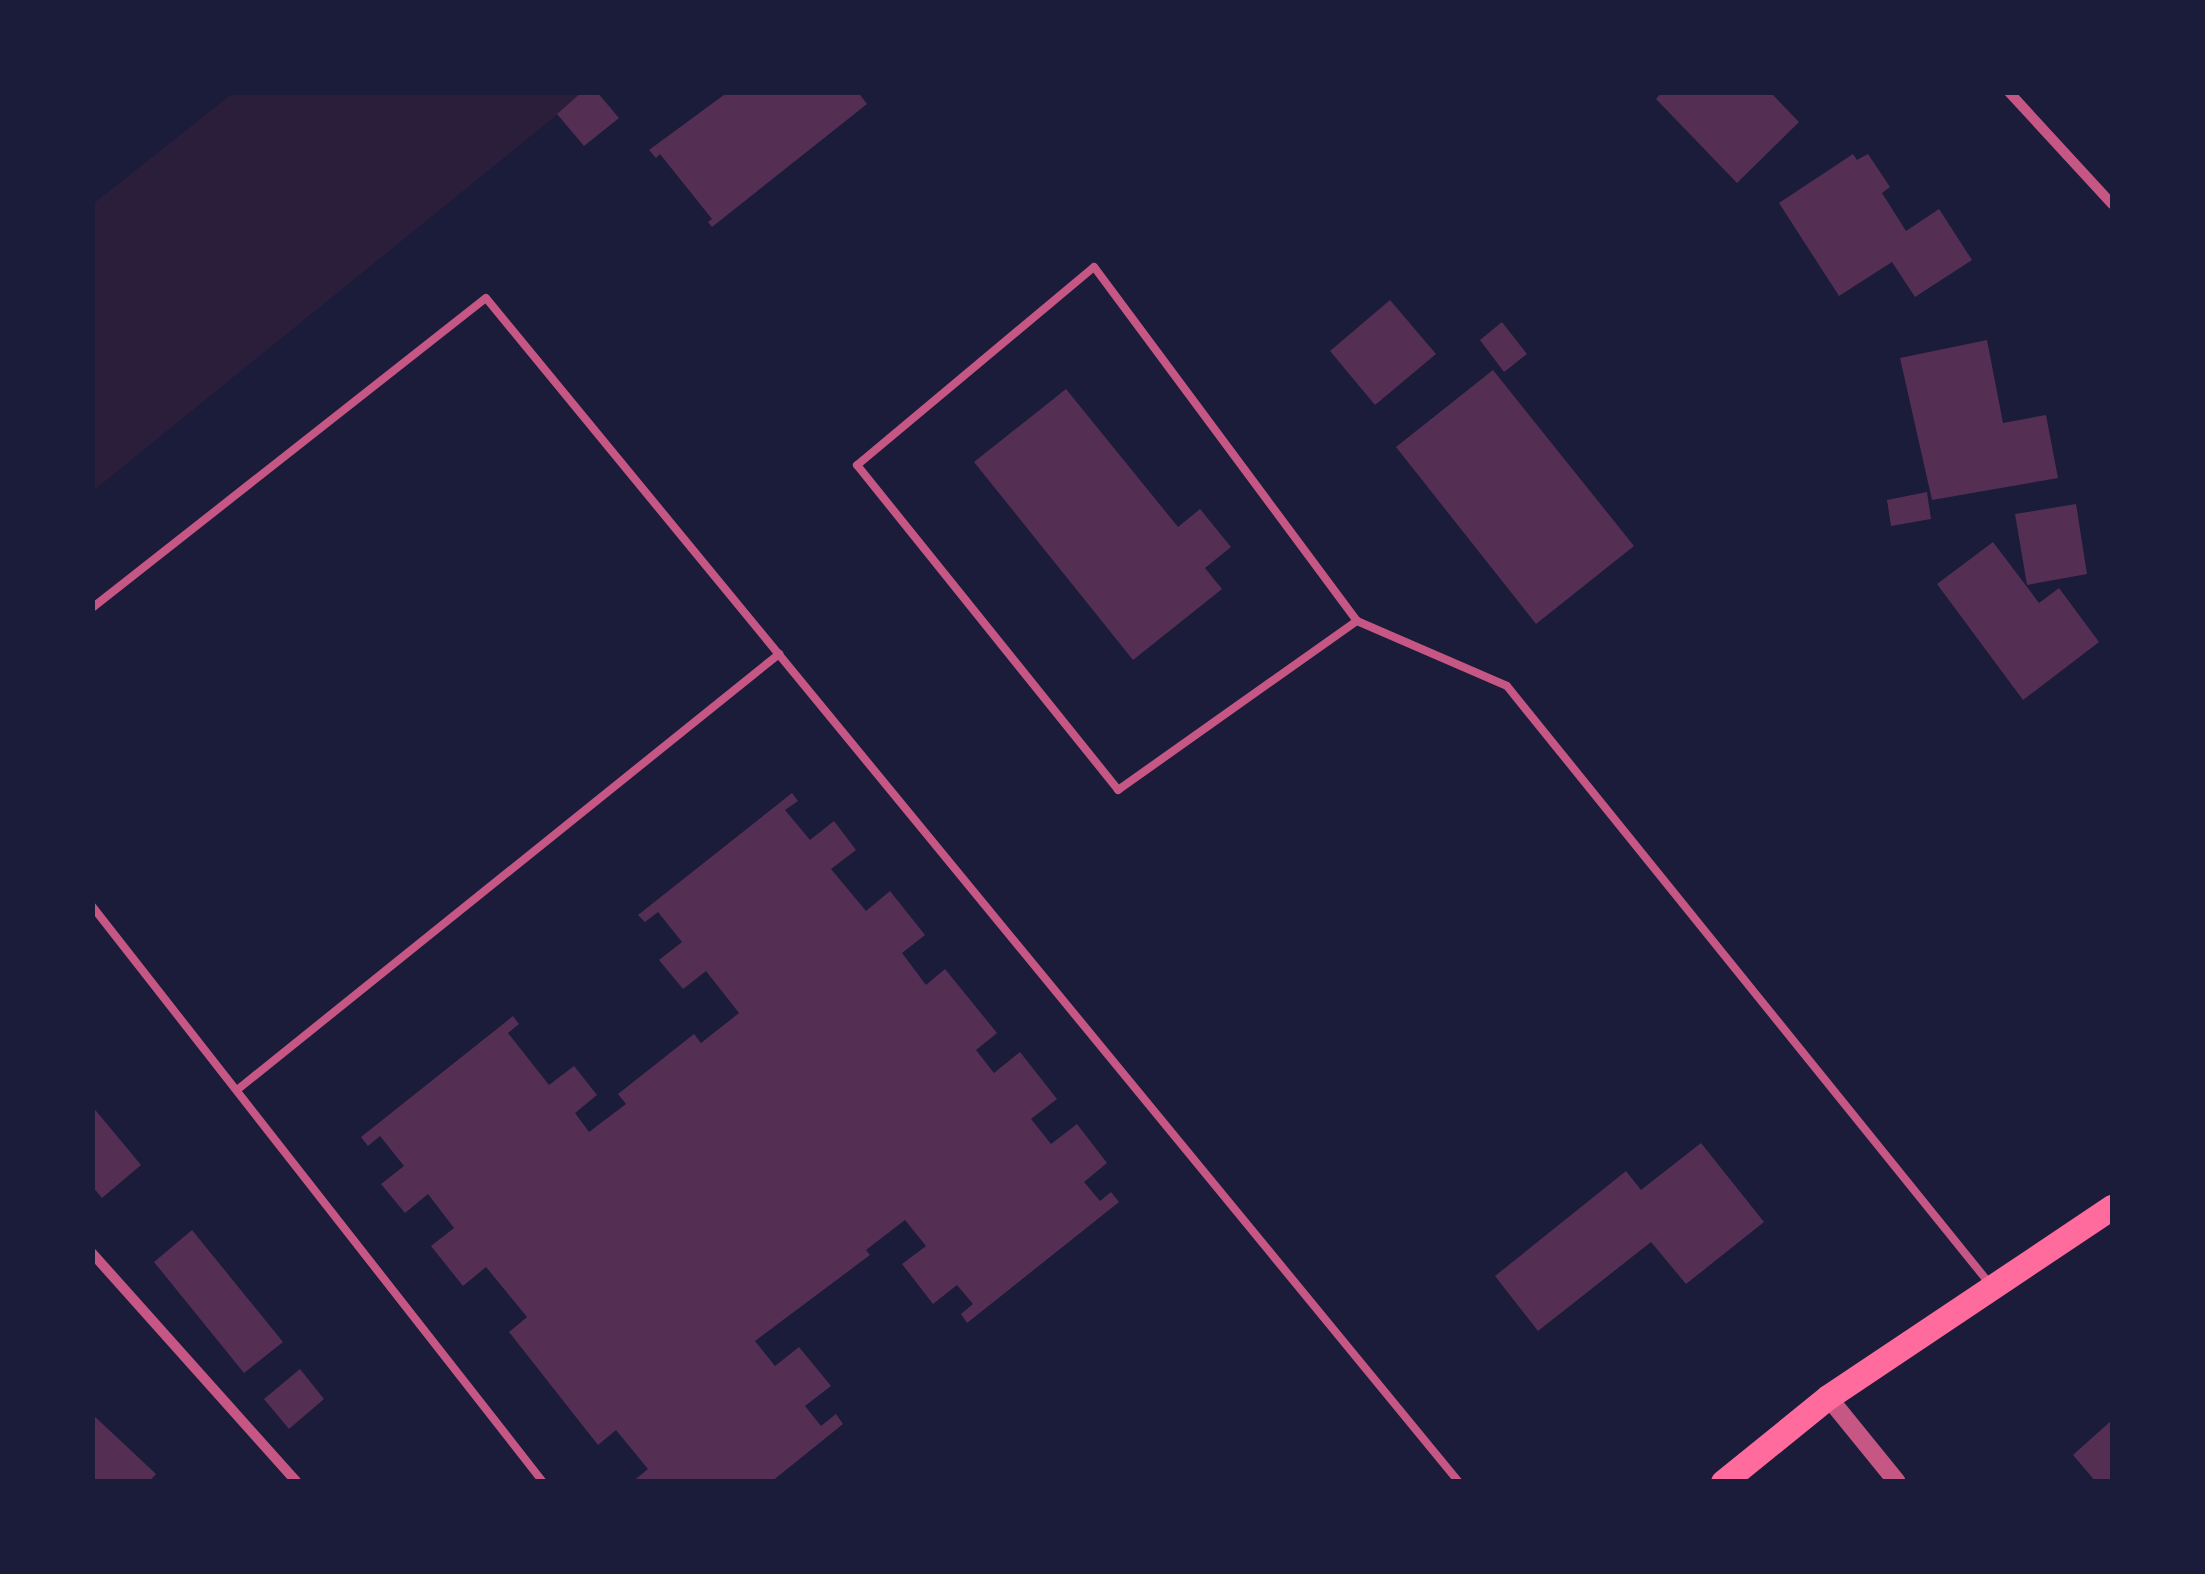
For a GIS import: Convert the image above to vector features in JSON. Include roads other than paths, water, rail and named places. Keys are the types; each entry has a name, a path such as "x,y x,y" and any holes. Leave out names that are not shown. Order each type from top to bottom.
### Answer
{"main road":[{"path":"1723,1482 1828,1397 2112,1207"}],"street":[{"path":"2009,92 2112,204"},
{"path":"92,1252 297,1482"},
{"path":"1828,1397 1896,1482"}],"lane":[{"path":"1357,622 1118,790 857,465 1094,267 1357,622 1507,686 1992,1287"},
{"path":"92,608 486,298 1459,1482"},
{"path":"237,1090 778,654"},
{"path":"92,906 543,1482"}]}
